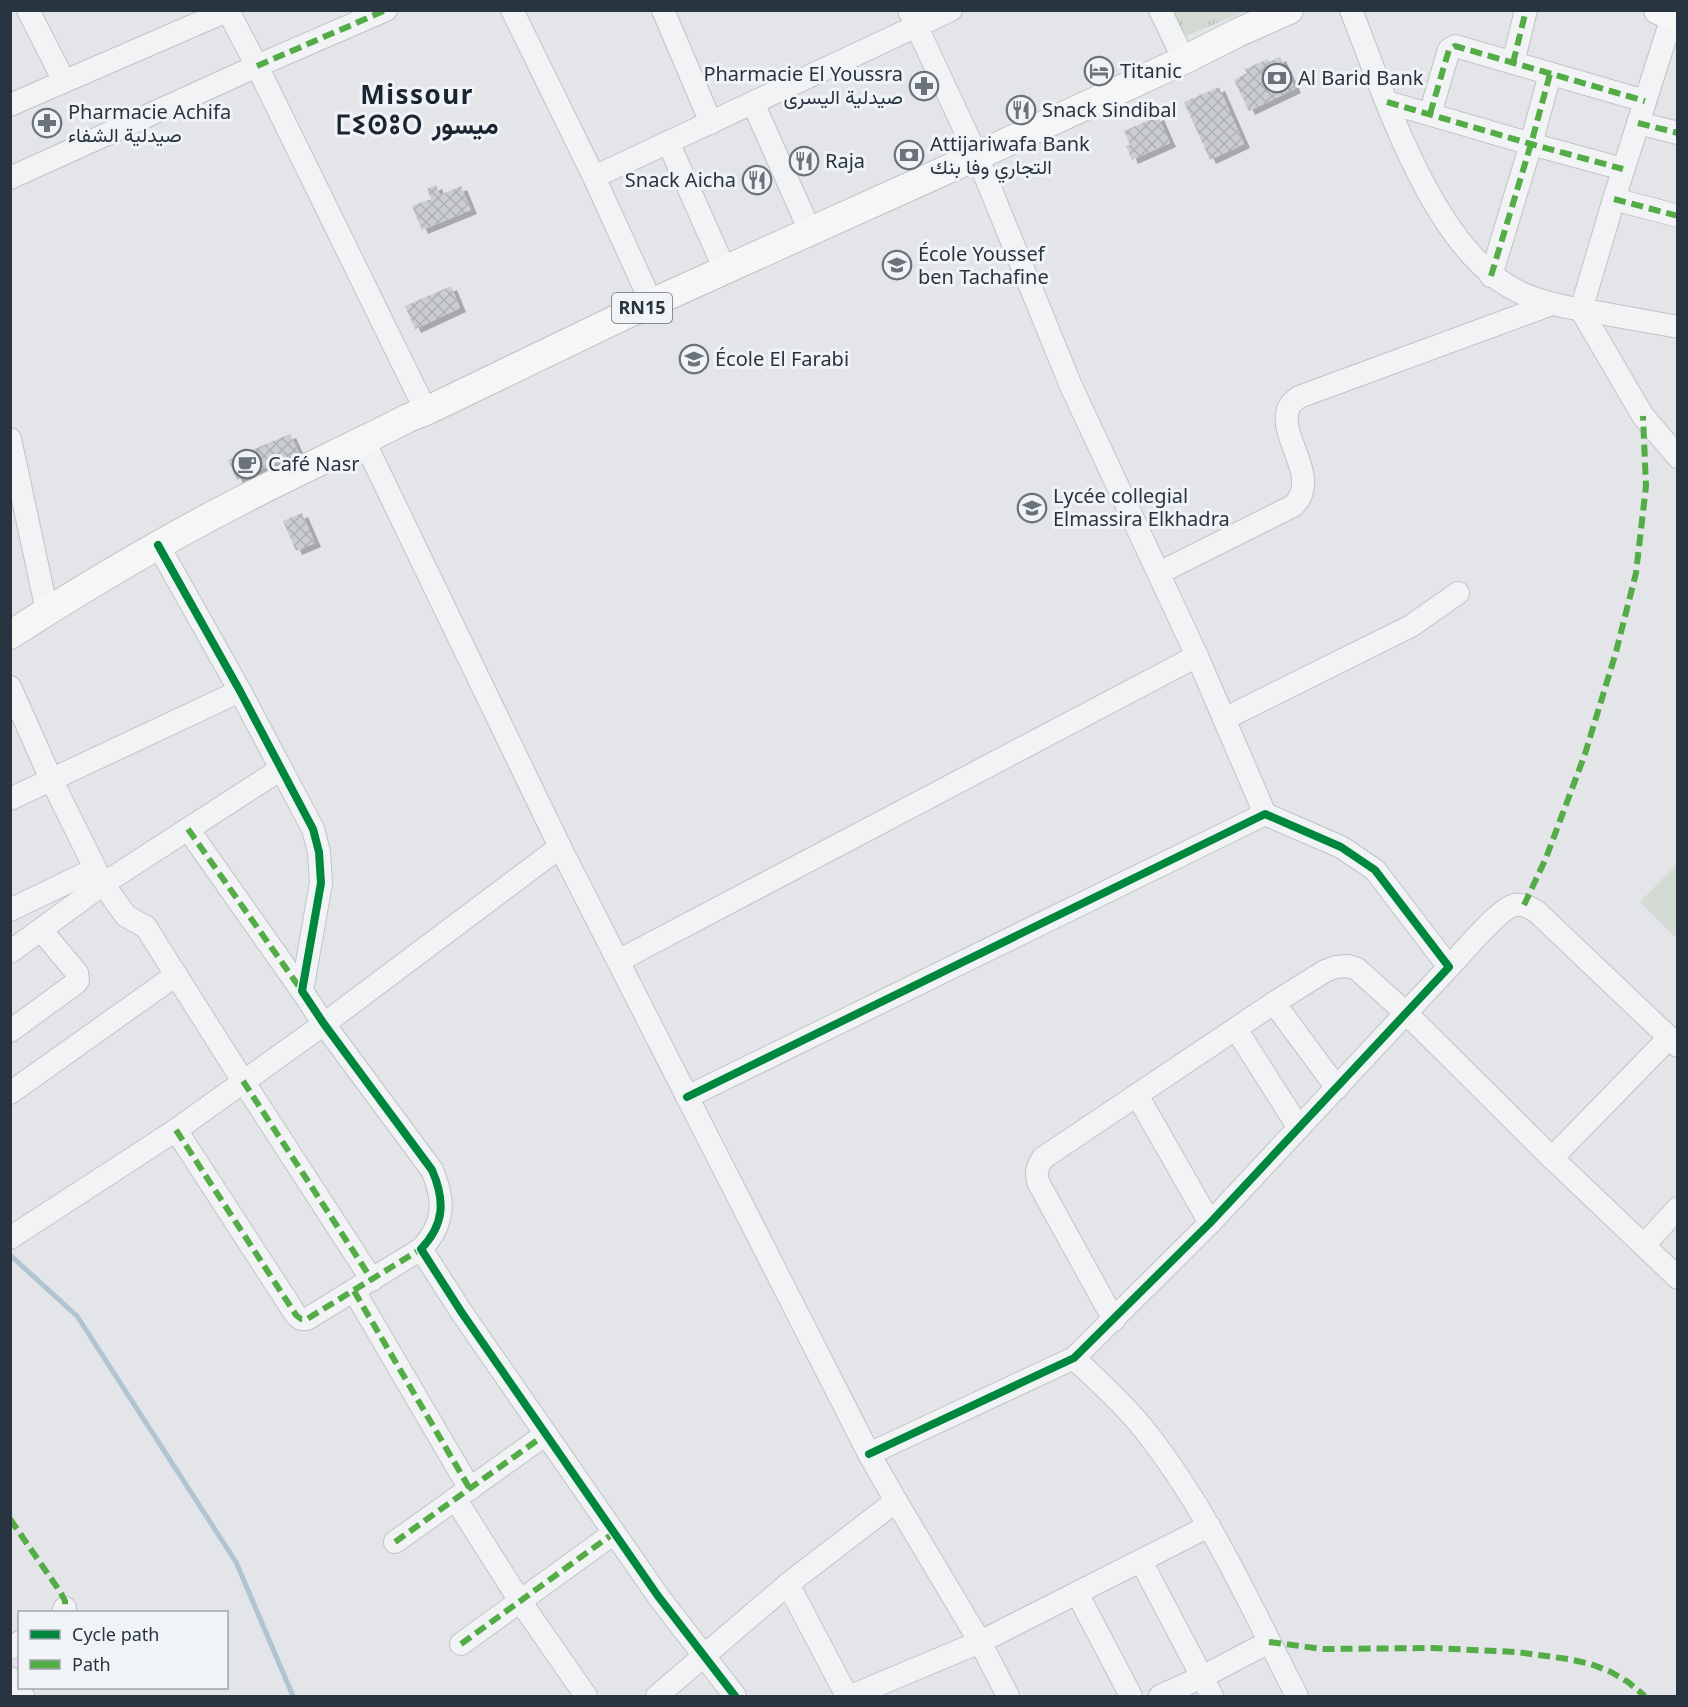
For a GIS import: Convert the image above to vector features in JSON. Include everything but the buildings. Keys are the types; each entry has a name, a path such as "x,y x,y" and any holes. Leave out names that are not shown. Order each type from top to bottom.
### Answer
{"main road":[{"name":"RN15","path":"10,635 158,545 244,499 408,418 625,315 977,156 1289,10"}],"street":[{"path":"28,10 64,81"},
{"path":"10,178 386,10"},
{"path":"663,10 711,123"},
{"path":"594,177 753,103 913,18 951,10"},
{"path":"1160,10 1184,60"},
{"path":"1352,10 1414,167 1445,220 1468,251 1491,276 1524,294 1552,304 1677,327"},
{"path":"1513,63 1526,10"},
{"path":"10,105 228,11 426,411"},
{"path":"517,12 652,304"},
{"path":"1669,16 1581,310 1643,416 1677,457"},
{"path":"913,18 977,156 1071,386 1197,656 1265,814 1341,846 1375,870 1449,967"},
{"path":"1430,114 1448,53 1452,47 1461,47 1645,101"},
{"path":"1491,276 1550,74"},
{"path":"1387,102 1623,169"},
{"path":"753,103 810,231"},
{"path":"1638,123 1677,133"},
{"path":"668,142 725,270"},
{"path":"1614,199 1677,216"},
{"path":"1159,573 1293,506 1300,500 1304,480 1287,416 1290,405 1299,397 1552,304"},
{"path":"10,439 47,611"},
{"path":"364,441 560,847 869,1454 980,1642 1008,1696"},
{"path":"158,545 240,691 313,829 320,861 321,883 302,991"},
{"path":"1224,719 1411,626 1458,593"},
{"path":"618,961 1197,656"},
{"path":"10,687 51,779 99,877 126,916 146,927 243,1081 363,1285 463,1495 520,1601 586,1696"},
{"path":"10,799 240,691"},
{"path":"10,910 99,877 188,829 281,769"},
{"path":"687,1097 1265,814"},
{"path":"176,1130 298,1318 303,1320 421,1249 432,1238 438,1224 441,1195 432,1170 324,1024 188,829"},
{"path":"10,1238 176,1130 324,1024 560,847"},
{"path":"10,952 41,930 99,877"},
{"path":"869,1454 1074,1358 1210,1223 1503,910 1516,905 1524,905 1537,912 1673,1042 1552,1158"},
{"path":"10,1031 78,980 77,973 41,930"},
{"path":"1114,1320 1039,1184 1036,1177 1037,1170 1043,1158 1325,971 1348,966 1357,969 1407,1014 1677,1278"},
{"path":"10,1093 176,975"},
{"path":"1274,1004 1337,1088"},
{"path":"1236,1029 1299,1128"},
{"path":"1137,1095 1210,1223"},
{"path":"1644,1245 1677,1208"},
{"path":"421,1249 462,1313 658,1596 735,1696"},
{"path":"1074,1358 1149,1436 1209,1526 1297,1696"},
{"path":"395,1542 546,1434"},
{"path":"657,1696 788,1584 896,1502"},
{"path":"788,1584 849,1696 980,1642 1209,1526"},
{"path":"461,1644 614,1533"},
{"path":"1141,1561 1207,1687"},
{"path":"1077,1593 1131,1696"},
{"path":"1160,1696 1207,1687 1269,1642"},
{"path":"10,1678 23,1696"}],"green space":[{"path":"1167,11 1246,11 1179,39"},
{"path":"1677,864 1677,939 1640,902"}],"waterway":[{"path":"10,1255 77,1316 236,1562 293,1696"}],"marked path":[{"path":"257,66 386,10"},
{"path":"1513,63 1526,10"},
{"path":"1430,114 1449,50 1455,46 1645,101"},
{"path":"1491,276 1550,74"},
{"path":"1387,102 1623,169"},
{"path":"1638,123 1678,133"},
{"path":"1614,199 1678,216"},
{"path":"1524,905 1546,858 1585,754 1616,652 1636,573 1646,486 1643,416"},
{"path":"188,829 302,991"},
{"path":"243,1081 372,1280"},
{"path":"176,1130 296,1315 301,1319 307,1319 421,1249"},
{"path":"354,1291 470,1489"},
{"path":"395,1542 546,1434"},
{"path":"10,1519 61,1593 65,1601 65,1608"},
{"path":"461,1644 614,1533"},
{"path":"1269,1642 1323,1649 1432,1648 1516,1652 1568,1659 1591,1664 1611,1672 1645,1696"}],"cycle path":[{"path":"158,545 240,691 313,829 319,852 321,883 302,991 432,1170 439,1191 440,1211 435,1230 421,1249 462,1313 658,1596 735,1696"},
{"path":"687,1097 1265,814 1341,847 1375,870 1449,967 1210,1223 1074,1358 869,1454"}],"place":[{"name":"Titanic","path":"1099,71"},
{"name":"Al Barid Bank","path":"1277,78"},
{"name":"Pharmacie El Youssra صيدلية اليسرى","path":"924,86"},
{"name":"Snack Sindibal","path":"1021,110"},
{"name":"Pharmacie Achifa صيدلية الشفاء","path":"47,123"},
{"name":"Attijariwafa Bank التجاري وفا بنك","path":"909,155"},
{"name":"Raja","path":"804,161"},
{"name":"Snack Aicha","path":"757,180"},
{"name":"École Youssef ben Tachafine","path":"897,265"},
{"name":"École El Farabi","path":"694,359"},
{"name":"Café Nasr","path":"247,464"},
{"name":"Lycée collegial Elmassira Elkhadra","path":"1032,508"}],"district":[{"name":"Missour ⵎⵉⵙⵓⵔ ميسور","path":"417,110"}]}
